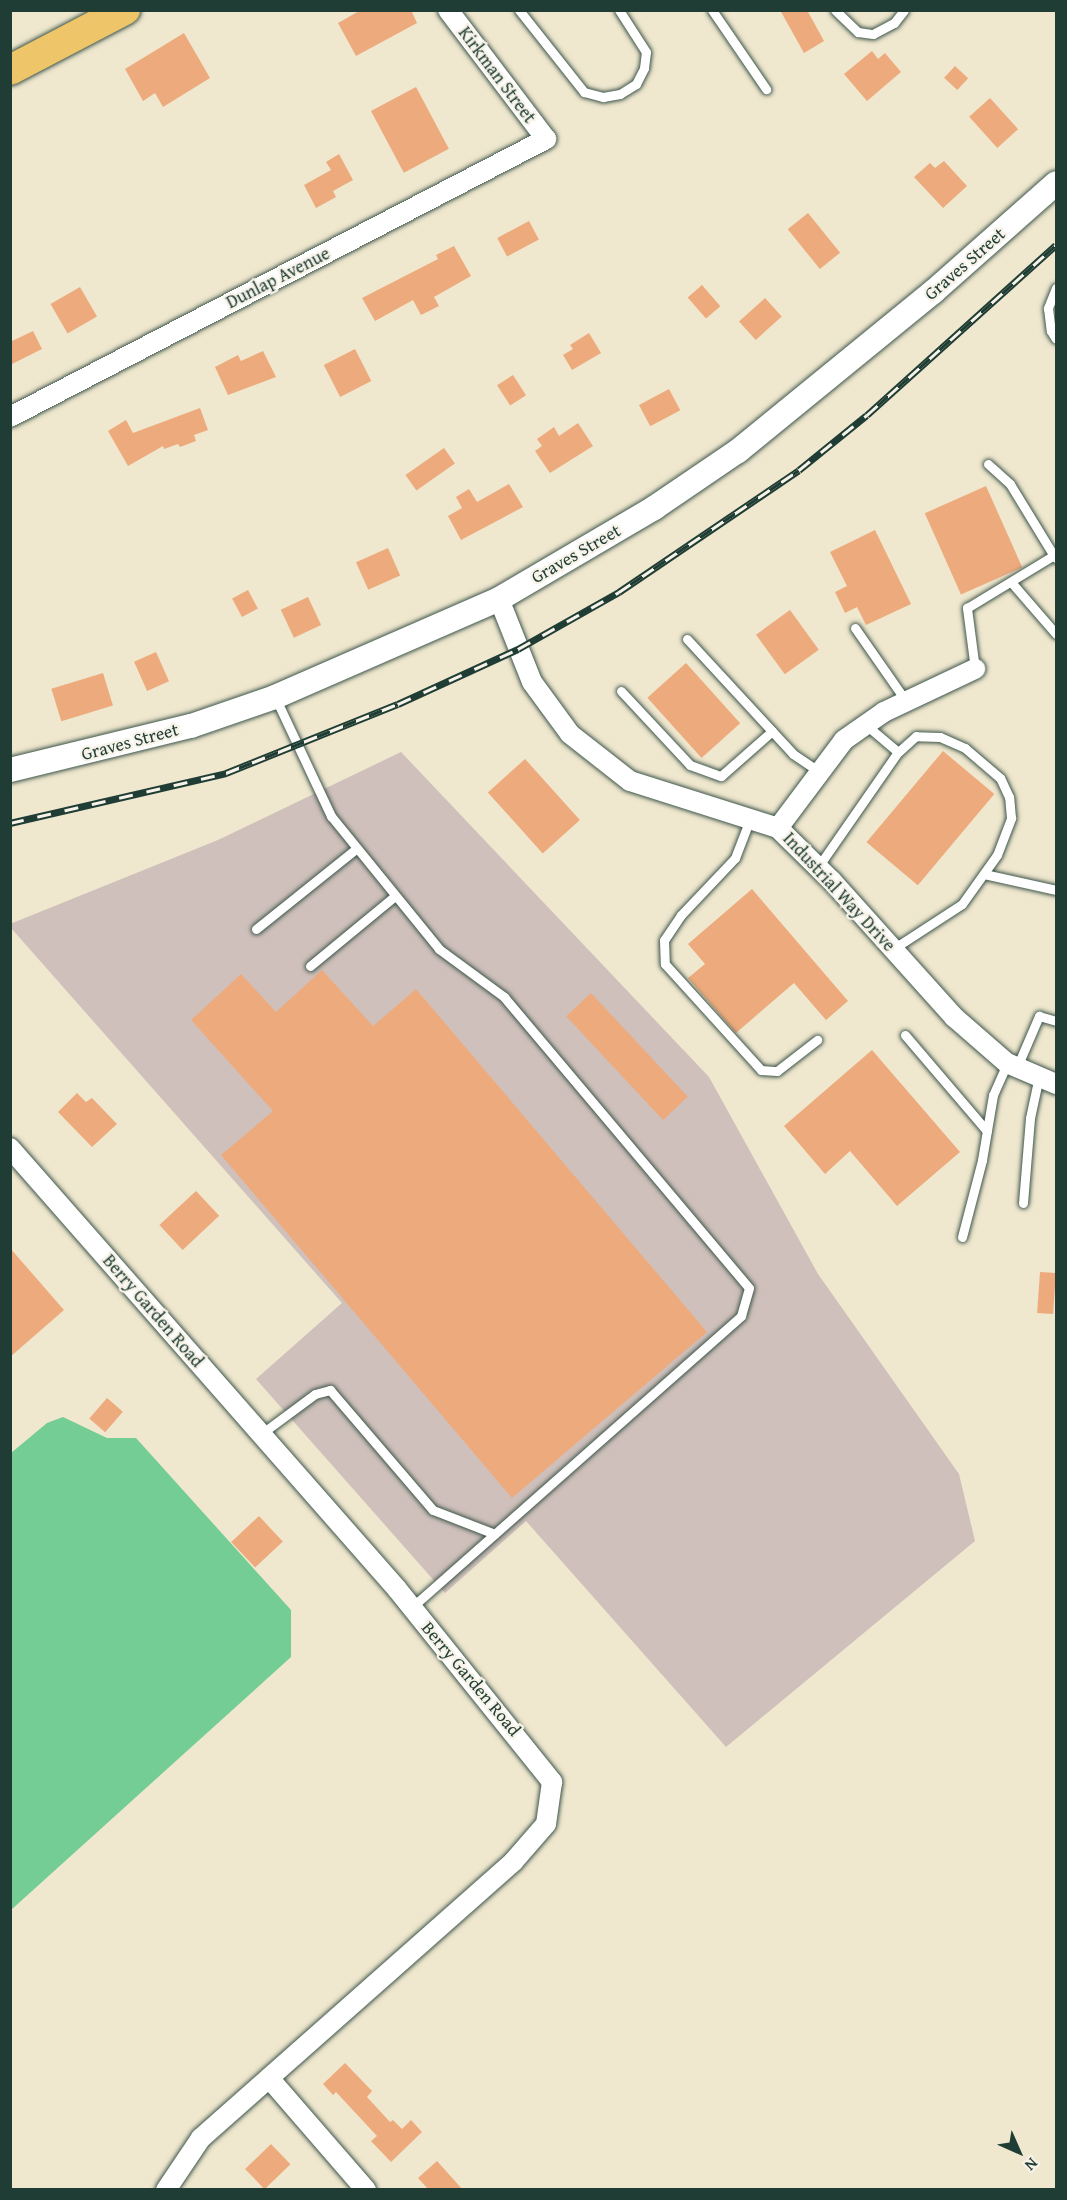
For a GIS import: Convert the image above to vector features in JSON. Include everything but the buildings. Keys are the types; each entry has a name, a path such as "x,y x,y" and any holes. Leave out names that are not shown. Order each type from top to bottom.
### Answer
{"main road":[{"path":"10,70 124,10"}],"street":[{"name":"Kirkman Street","path":"448,10 546,139"},
{"name":"Dunlap Avenue","path":"10,417 546,139"},
{"name":"Graves Street","path":"10,770 191,726 275,697 499,599 654,508 738,451 933,292 1056,183"},
{"name":"Industrial Way Drive","path":"499,599 532,682 570,734 630,782 778,828 818,867 954,1017 1012,1065 1048,1080"},
{"path":"778,828 818,771 844,740 906,701 975,669"},
{"name":"Berry Garden Road","path":"10,1148 412,1607 552,1782 546,1824 513,1862 201,2138 166,2190"},
{"path":"269,2078 366,2190"}],"lane":[{"path":"519,10 584,92 603,97 620,94 636,84 644,68 646,52 619,10"},
{"path":"712,10 766,89"},
{"path":"835,10 858,32 873,34 894,23 904,10"},
{"path":"1056,288 1048,308 1051,331 1056,339"},
{"path":"975,669 967,608 1055,557 1010,484 988,464"},
{"path":"1011,582 1056,634"},
{"path":"855,628 906,701"},
{"path":"687,639 793,754 818,771"},
{"path":"621,691 690,765 720,776 772,731"},
{"path":"275,697 331,816 395,896 439,949 504,997 749,1288 741,1316 412,1607"},
{"path":"866,725 898,752"},
{"path":"818,867 898,752 916,736 940,737 965,748 1000,778 1009,797 1011,818 997,855 962,904 893,949"},
{"path":"750,819 735,858 681,915 664,940 665,964 760,1070 777,1071 817,1040"},
{"path":"256,929 357,848"},
{"path":"984,874 1056,890"},
{"path":"310,966 395,896"},
{"path":"962,1237 987,1131 993,1095 1039,1016 1056,1021"},
{"path":"905,1035 987,1131"},
{"path":"1023,1203 1030,1118 1048,1080"},
{"path":"261,1434 315,1394 330,1390 433,1510 495,1534"}],"shaded area":[{"path":"401,752 709,1077 818,1274 959,1474 975,1541 726,1747 526,1521 445,1593 256,1379 342,1303 11,928 10,924 218,840"}],"green space":[{"path":"63,1417 107,1438 136,1438 291,1610 291,1657 11,1910 11,1453 47,1423"}],"railway":[{"path":"10,823 226,773 398,704 518,649 619,592 799,470 867,415 1056,245"}]}
